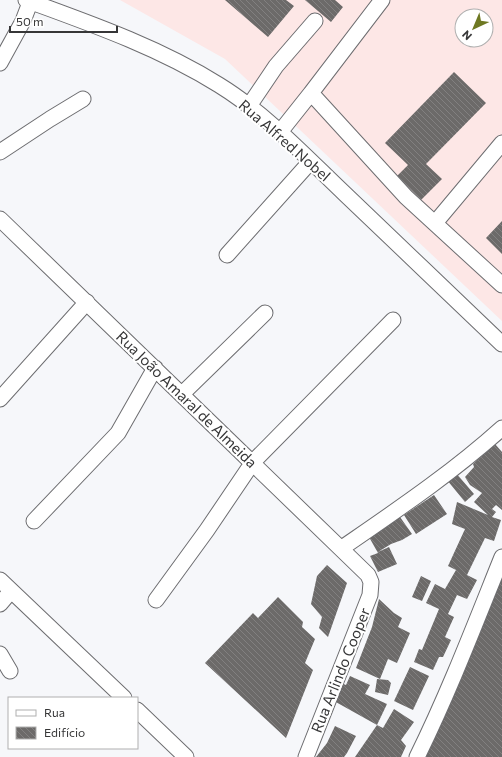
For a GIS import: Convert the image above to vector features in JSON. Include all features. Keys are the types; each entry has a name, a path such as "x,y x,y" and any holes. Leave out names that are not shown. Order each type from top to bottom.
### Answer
{"street":[{"path":"280,132 382,0"},
{"path":"0,63 23,21 29,1"},
{"name":"Rua Alfred Nobel","path":"29,1 128,39 165,55 220,86 249,106 311,161 502,344"},
{"path":"249,106 276,66 315,21"},
{"path":"311,93 406,197 502,285"},
{"path":"0,152 83,99"},
{"path":"435,223 502,143"},
{"path":"227,255 311,161"},
{"name":"Rua João Amaral de Almeida","path":"0,219 342,548 364,570 371,582"},
{"path":"0,399 87,302"},
{"path":"182,394 265,313"},
{"path":"156,600 207,530 253,462 393,320"},
{"path":"34,521 118,433 155,368"},
{"path":"342,548 438,481 474,453 502,428"},
{"path":"417,757 454,677 502,557"},
{"path":"0,580 123,697"},
{"name":"Rua Arlindo Cooper","path":"306,757 370,595 371,582"},
{"path":"0,604 11,591"},
{"path":"0,654 10,671"},
{"path":"138,711 186,757"}],"shaded area":[{"path":"120,0 502,0 502,321 225,59"}],"building":[{"path":"225,0 286,0 294,6 268,37"},
{"path":"305,0 335,0 343,7 331,22"},
{"path":"454,72 486,103 426,164 442,179 421,200 397,176 408,165 385,143"},
{"path":"502,221 502,254 486,238"},
{"path":"495,444 502,452 502,510 496,505 492,509 496,512 492,517 501,520 494,541 485,538 467,575 477,580 467,599 457,595 448,614 454,617 445,637 451,640 443,657 439,657 433,670 414,662 419,649 422,650 439,609 426,603 435,584 445,589 456,570 448,566 465,529 452,524 457,502 488,515 474,502 482,493 470,485 465,477 474,467 473,464"},
{"path":"456,473 474,494 465,502 447,480"},
{"path":"434,495 447,514 416,534 404,515"},
{"path":"400,517 412,534 378,552 389,547 397,564 378,572 370,556 378,553 369,537"},
{"path":"327,565 347,583 328,637 319,628 322,617 311,604 317,576"},
{"path":"421,576 431,581 422,601 412,597"},
{"path":"502,578 502,757 423,757 496,591"},
{"path":"278,597 303,622 302,627 315,639 305,663 313,670 286,738 205,663 253,613 258,618"},
{"path":"379,599 394,613 402,618 398,627 410,633 397,663 388,659 380,679 356,668 372,627"},
{"path":"410,667 429,676 413,710 394,701"},
{"path":"350,676 370,685 365,694 387,704 377,725 334,701 341,683 346,685"},
{"path":"377,679 388,680 391,683 388,695 375,692"},
{"path":"394,709 414,722 401,740 406,746 401,757 355,757 377,725 383,728"},
{"path":"335,726 356,736 347,753 344,757 316,757 327,743"}]}
